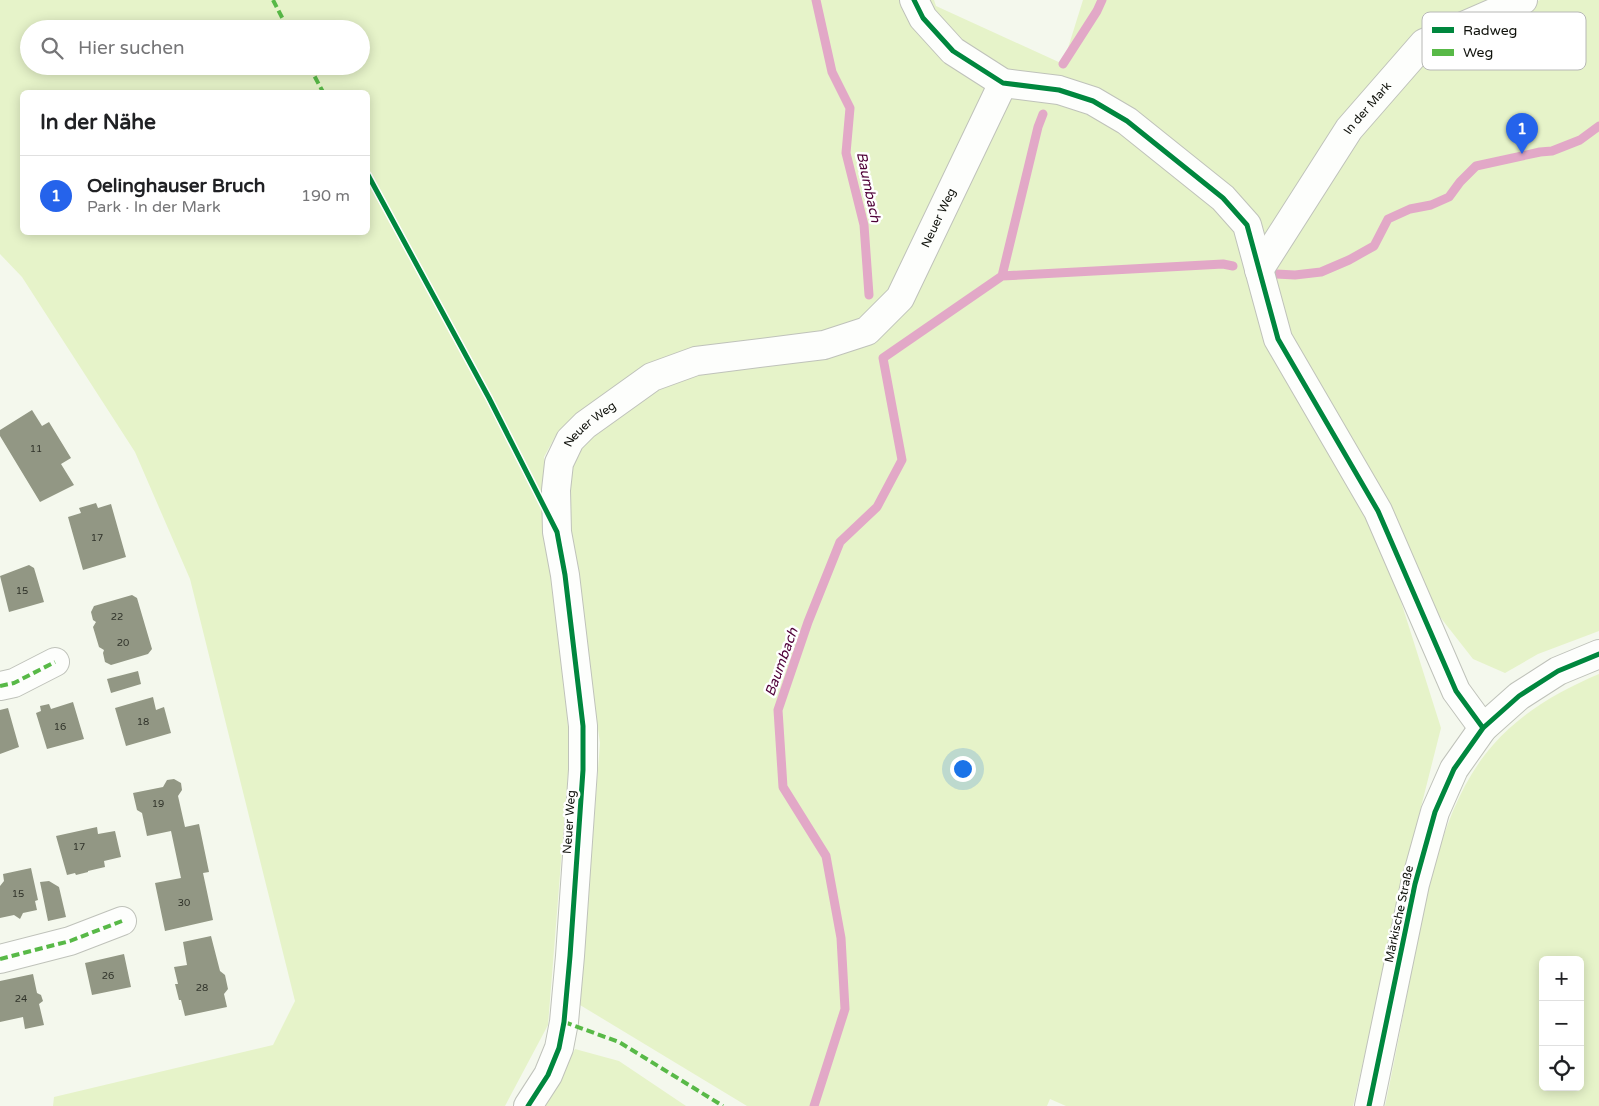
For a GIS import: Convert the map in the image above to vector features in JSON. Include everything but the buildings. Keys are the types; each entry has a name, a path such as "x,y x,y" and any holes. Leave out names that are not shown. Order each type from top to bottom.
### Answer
{"street":[{"path":"914,0 923,18 953,51 1003,83 1059,90 1093,101 1127,121 1223,198 1247,225 1278,339 1378,510 1456,691 1483,728"},
{"name":"In der Mark","path":"1495,12 1523,0"},
{"name":"In der Mark","path":"1260,270 1349,129 1422,45"},
{"name":"Neuer Weg","path":"528,1106 548,1075 559,1048 564,1022 583,770 583,726 566,575 557,532 556,490 559,463 570,440 585,425 652,377 696,361 824,345 867,331 900,298 1003,83"},
{"name":"Märkische Straße","path":"1370,1106 1415,884 1435,812 1454,769 1483,728 1519,696 1558,672 1599,654"},
{"path":"0,686 14,683 54,662"},
{"path":"0,959 70,941 122,921"}],"green space":[{"path":"0,0 934,0 936,6 1063,64 1083,0 1503,0 1475,12 1422,12 1422,38 1252,275 1378,529 1441,728 1421,807 1353,1106 1066,1106 1050,1099 1047,1106 747,1106 580,1005 600,743 556,435 544,457 570,749 548,1025 505,1106 53,1106 54,1097 273,1045 295,1001 190,579 135,452 22,277 0,254"},
{"path":"1540,0 1599,0 1599,631 1538,654 1505,673 1473,659 1426,599 1282,335 1269,291 1274,252 1355,132 1422,55 1422,70 1586,70 1586,12 1512,12"},
{"path":"1599,674 1599,1106 1385,1106 1429,887 1437,856 1460,795 1475,769 1504,733 1516,722 1556,695"},
{"path":"575,1049 619,1061 686,1106 544,1106"}],"waterway":[{"name":"Baumbach","path":"816,0 832,72 850,108 846,153 864,225 869,295"},
{"path":"1063,64 1102,0"},
{"path":"1002,276 1038,127 1043,114"},
{"path":"1276,274 1295,275 1321,272 1349,260 1374,246 1388,219 1410,209 1431,205 1449,197 1460,182 1476,166 1552,151 1580,140 1599,126"},
{"name":"Baumbach","path":"814,1106 845,1009 841,938 826,856 783,787 778,710 808,622 840,542 877,507 902,460 883,358 1002,276 1223,264 1233,266"}],"marked path":[{"path":"273,0 283,20"},
{"path":"314,75 322,90"},
{"path":"0,686 14,683 55,662"},
{"path":"0,959 70,941 122,921"},
{"path":"564,1022 619,1042 723,1106"}],"cycle path":[{"path":"914,0 923,18 953,51 1003,83 1059,90 1093,101 1127,121 1223,198 1247,225 1278,339 1378,511 1456,691 1483,728"},
{"path":"370,179 489,398 557,532 565,575 583,726 583,770 564,1022 559,1048 548,1075 528,1106"},
{"path":"1369,1106 1415,884 1435,812 1454,769 1483,728 1519,696 1558,671 1599,654"}],"place":[{"name":"Oelinghauser Bruch","path":"1522,154"}]}
